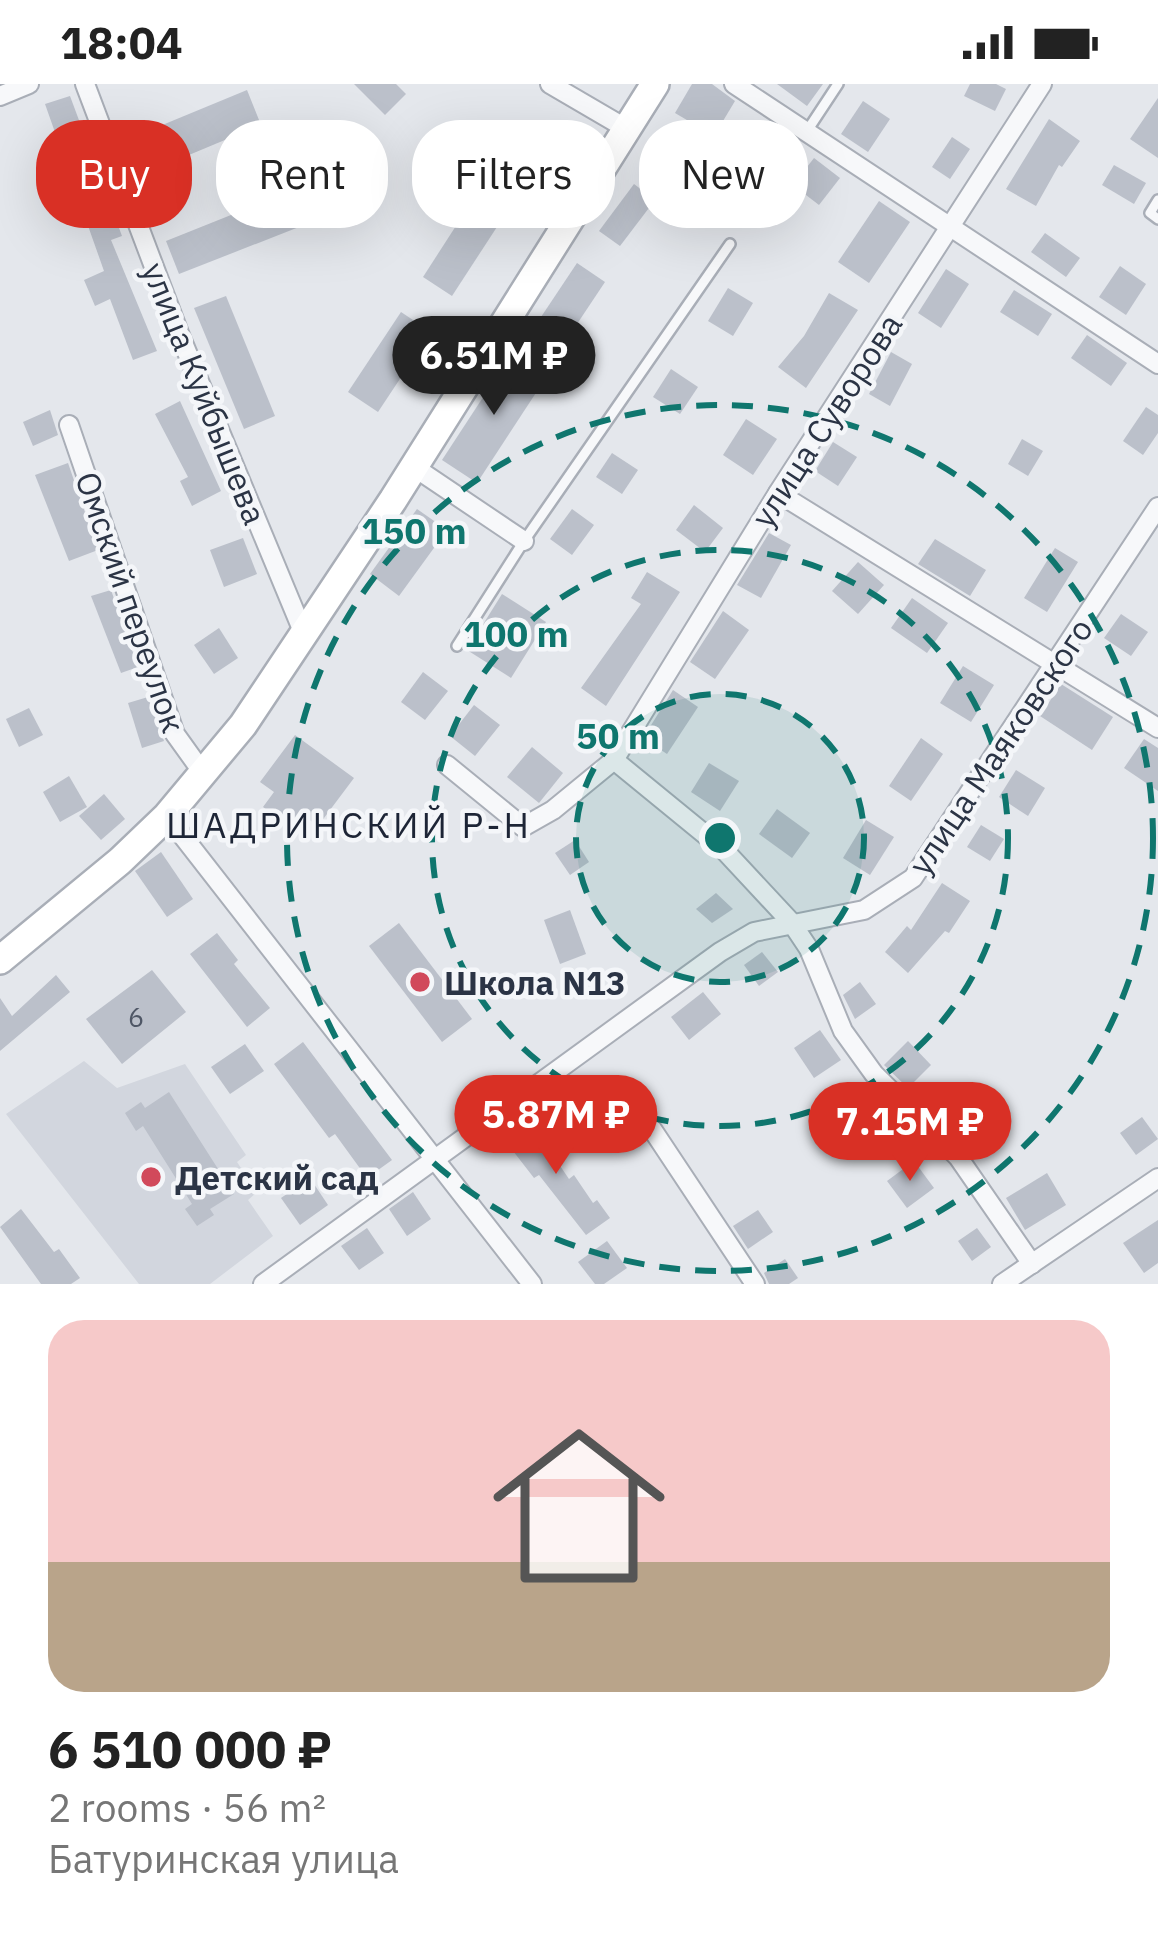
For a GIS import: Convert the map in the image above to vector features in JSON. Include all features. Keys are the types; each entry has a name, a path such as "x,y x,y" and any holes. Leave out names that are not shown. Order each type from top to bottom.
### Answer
{"main road":[{"path":"0,960 167,816 243,724 414,467 655,84"}],"street":[{"path":"0,96 29,84"},
{"name":"улица Куйбышева","path":"85,84 179,333 304,634"},
{"path":"550,84 627,129"},
{"path":"734,84 791,120"},
{"name":"улица Суворова","path":"447,765 523,827 553,810 614,760 778,493 1042,84"},
{"path":"808,131 1158,364"},
{"name":"Омский переулок","path":"69,425 175,734 203,773"},
{"path":"414,467 524,541"},
{"path":"778,493 1158,728"},
{"name":"улица Маяковского","path":"263,1284 720,952 754,932 864,910 913,878 1158,507"},
{"path":"614,760 724,850 791,922 808,949 843,1031 874,1074 958,1157 1032,1264"},
{"path":"167,816 532,1284"},
{"path":"652,1129 755,1284"},
{"path":"1002,1284 1158,1178"}],"lane":[{"path":"808,129 838,84"},
{"path":"1158,200 1150,213 1158,219"},
{"path":"457,646 730,244"}],"shaded area":[{"name":"Детский сад","path":"84,1061 117,1088 185,1064 246,1155 237,1162 257,1192 248,1200 273,1236 210,1284 139,1284 6,1114"}],"building":[{"path":"354,84 396,84 406,94 385,115"},
{"path":"692,84 712,84 735,101 724,120 687,120 675,113"},
{"path":"777,84 823,84 807,106"},
{"path":"970,84 1006,89 995,111 964,96"},
{"path":"247,90 259,120 216,120 216,144 192,154 192,120 174,120"},
{"path":"70,96 79,120 51,120 45,104"},
{"path":"1158,98 1158,158 1130,139"},
{"path":"863,101 890,119 868,152 841,134"},
{"path":"1049,119 1080,141 1059,165 1036,206 1006,189"},
{"path":"952,137 970,149 950,179 932,167"},
{"path":"814,158 840,178 819,205 808,197 808,166"},
{"path":"1114,165 1146,183 1134,204 1102,185"},
{"path":"634,184 639,188 639,221 620,246 599,231 615,228 615,210"},
{"path":"879,201 910,222 869,283 838,262"},
{"path":"216,221 216,228 296,228 179,274 166,241"},
{"path":"89,228 119,228 122,236 111,240 157,351 133,360 110,299 95,306 84,280 104,271"},
{"path":"455,228 496,228 452,296 423,277"},
{"path":"1045,233 1080,258 1066,277 1031,252"},
{"path":"577,263 605,282 567,339 539,320"},
{"path":"1120,266 1146,284 1126,315 1099,297"},
{"path":"946,269 969,284 941,328 918,313"},
{"path":"728,288 753,303 733,336 708,321"},
{"path":"1014,290 1052,314 1038,336 1000,312"},
{"path":"829,293 858,310 806,388 778,367 804,336"},
{"path":"226,296 275,416 244,429 194,308"},
{"path":"401,312 431,332 378,412 348,392"},
{"path":"1087,335 1127,363 1111,386 1071,358"},
{"path":"891,352 912,364 890,406 869,394"},
{"path":"512,353 547,376 477,483 442,460"},
{"path":"671,369 698,387 680,414 653,397"},
{"path":"180,401 221,491 192,506 180,481 188,477 155,414"},
{"path":"1146,407 1158,415 1158,433 1143,455 1123,441"},
{"path":"50,410 58,435 33,446 23,422"},
{"path":"746,419 777,439 753,475 723,455"},
{"path":"1022,439 1043,451 1028,476 1008,464"},
{"path":"833,442 857,457 838,486 815,471"},
{"path":"612,453 638,470 622,494 596,477"},
{"path":"68,463 98,550 69,561 35,475"},
{"path":"694,505 723,528 705,552 676,530"},
{"path":"417,509 447,530 399,596 370,574"},
{"path":"572,509 594,525 572,555 550,539"},
{"path":"769,533 791,545 761,598 737,585"},
{"path":"243,538 257,574 224,587 210,550"},
{"path":"935,539 986,570 970,596 918,564"},
{"path":"1055,548 1078,562 1047,612 1024,598"},
{"path":"858,562 884,585 858,614 832,591"},
{"path":"647,572 680,592 606,706 581,688 641,604 631,598"},
{"path":"111,590 138,667 121,673 91,596"},
{"path":"502,594 546,622 511,678 467,650"},
{"path":"912,598 948,623 927,653 891,628"},
{"path":"723,611 749,630 715,679 690,662"},
{"path":"1121,614 1148,632 1131,656 1104,638"},
{"path":"219,628 238,658 214,674 194,645"},
{"path":"963,666 994,685 971,722 940,703"},
{"path":"423,672 448,691 425,720 401,702"},
{"path":"1061,684 1113,717 1092,750 1040,716"},
{"path":"673,690 698,707 667,754 643,738"},
{"path":"148,697 164,741 142,748 128,703"},
{"path":"474,705 500,725 475,756 450,736"},
{"path":"29,708 43,735 19,747 6,719"},
{"path":"295,735 354,778 318,826 304,816 294,830 263,807 274,792 260,782"},
{"path":"921,738 943,754 911,801 889,786"},
{"path":"1144,739 1158,748 1158,791 1124,768"},
{"path":"532,747 563,773 539,803 507,777"},
{"path":"709,763 739,781 720,811 691,792"},
{"path":"1016,770 1045,788 1028,816 999,797"},
{"path":"69,776 87,807 60,822 43,792"},
{"path":"104,794 125,819 101,840 79,816"},
{"path":"777,809 810,833 792,858 759,834"},
{"path":"866,820 894,837 870,875 843,858"},
{"path":"981,825 1004,839 990,861 967,847"},
{"path":"575,840 589,862 570,875 555,853"},
{"path":"161,852 193,899 167,917 135,871"},
{"path":"942,883 970,901 949,933 945,931 908,973 885,952 907,926 911,930"},
{"path":"716,893 733,909 712,923 696,909"},
{"path":"570,910 586,954 560,964 544,920"},
{"name":"Школа N13","path":"399,923 472,1019 442,1042 369,946"},
{"path":"217,933 238,960 234,964 270,1008 247,1027 190,954"},
{"path":"762,952 778,972 759,986 744,965"},
{"path":"152,970 186,1012 122,1064 86,1019"},
{"path":"56,975 70,992 0,1051 0,998 12,1016"},
{"path":"860,982 876,1004 855,1019 843,995"},
{"path":"703,992 721,1014 689,1040 671,1017"},
{"path":"820,1030 841,1060 814,1078 794,1048"},
{"path":"908,1041 931,1065 908,1088 884,1065"},
{"path":"303,1042 392,1160 367,1178 335,1134 329,1138 274,1064"},
{"path":"245,1044 264,1071 230,1094 211,1067"},
{"path":"169,1092 234,1194 210,1209 214,1215 197,1226 185,1209 192,1204 143,1126 136,1131 125,1113 141,1102 145,1108"},
{"path":"870,1099 890,1128 863,1147 843,1117"},
{"path":"977,1108 1002,1134 978,1158 953,1131"},
{"path":"1142,1117 1158,1139 1136,1155 1120,1133"},
{"path":"529,1120 569,1179 574,1175 610,1218 586,1235 503,1138"},
{"path":"914,1161 934,1188 907,1208 887,1181"},
{"path":"1047,1173 1066,1205 1025,1230 1006,1198"},
{"path":"310,1178 328,1205 300,1225 281,1198"},
{"path":"413,1192 431,1219 407,1236 389,1209"},
{"path":"21,1209 80,1278 71,1284 41,1284 0,1227"},
{"path":"758,1210 773,1232 748,1249 733,1226"},
{"path":"1158,1220 1158,1263 1144,1273 1123,1243"},
{"path":"367,1228 384,1253 359,1270 341,1246"},
{"path":"977,1228 991,1247 972,1261 958,1241"},
{"path":"607,1241 627,1268 604,1284 595,1284 578,1262"},
{"path":"785,1259 798,1278 789,1284 769,1284 764,1273"}],"place":[{"name":"Школа N13","path":"420,982"},
{"name":"Детский сад","path":"151,1177"}],"district":[{"name":"ШАДРИНСКИЙ Р-Н","path":"349,824"}]}
